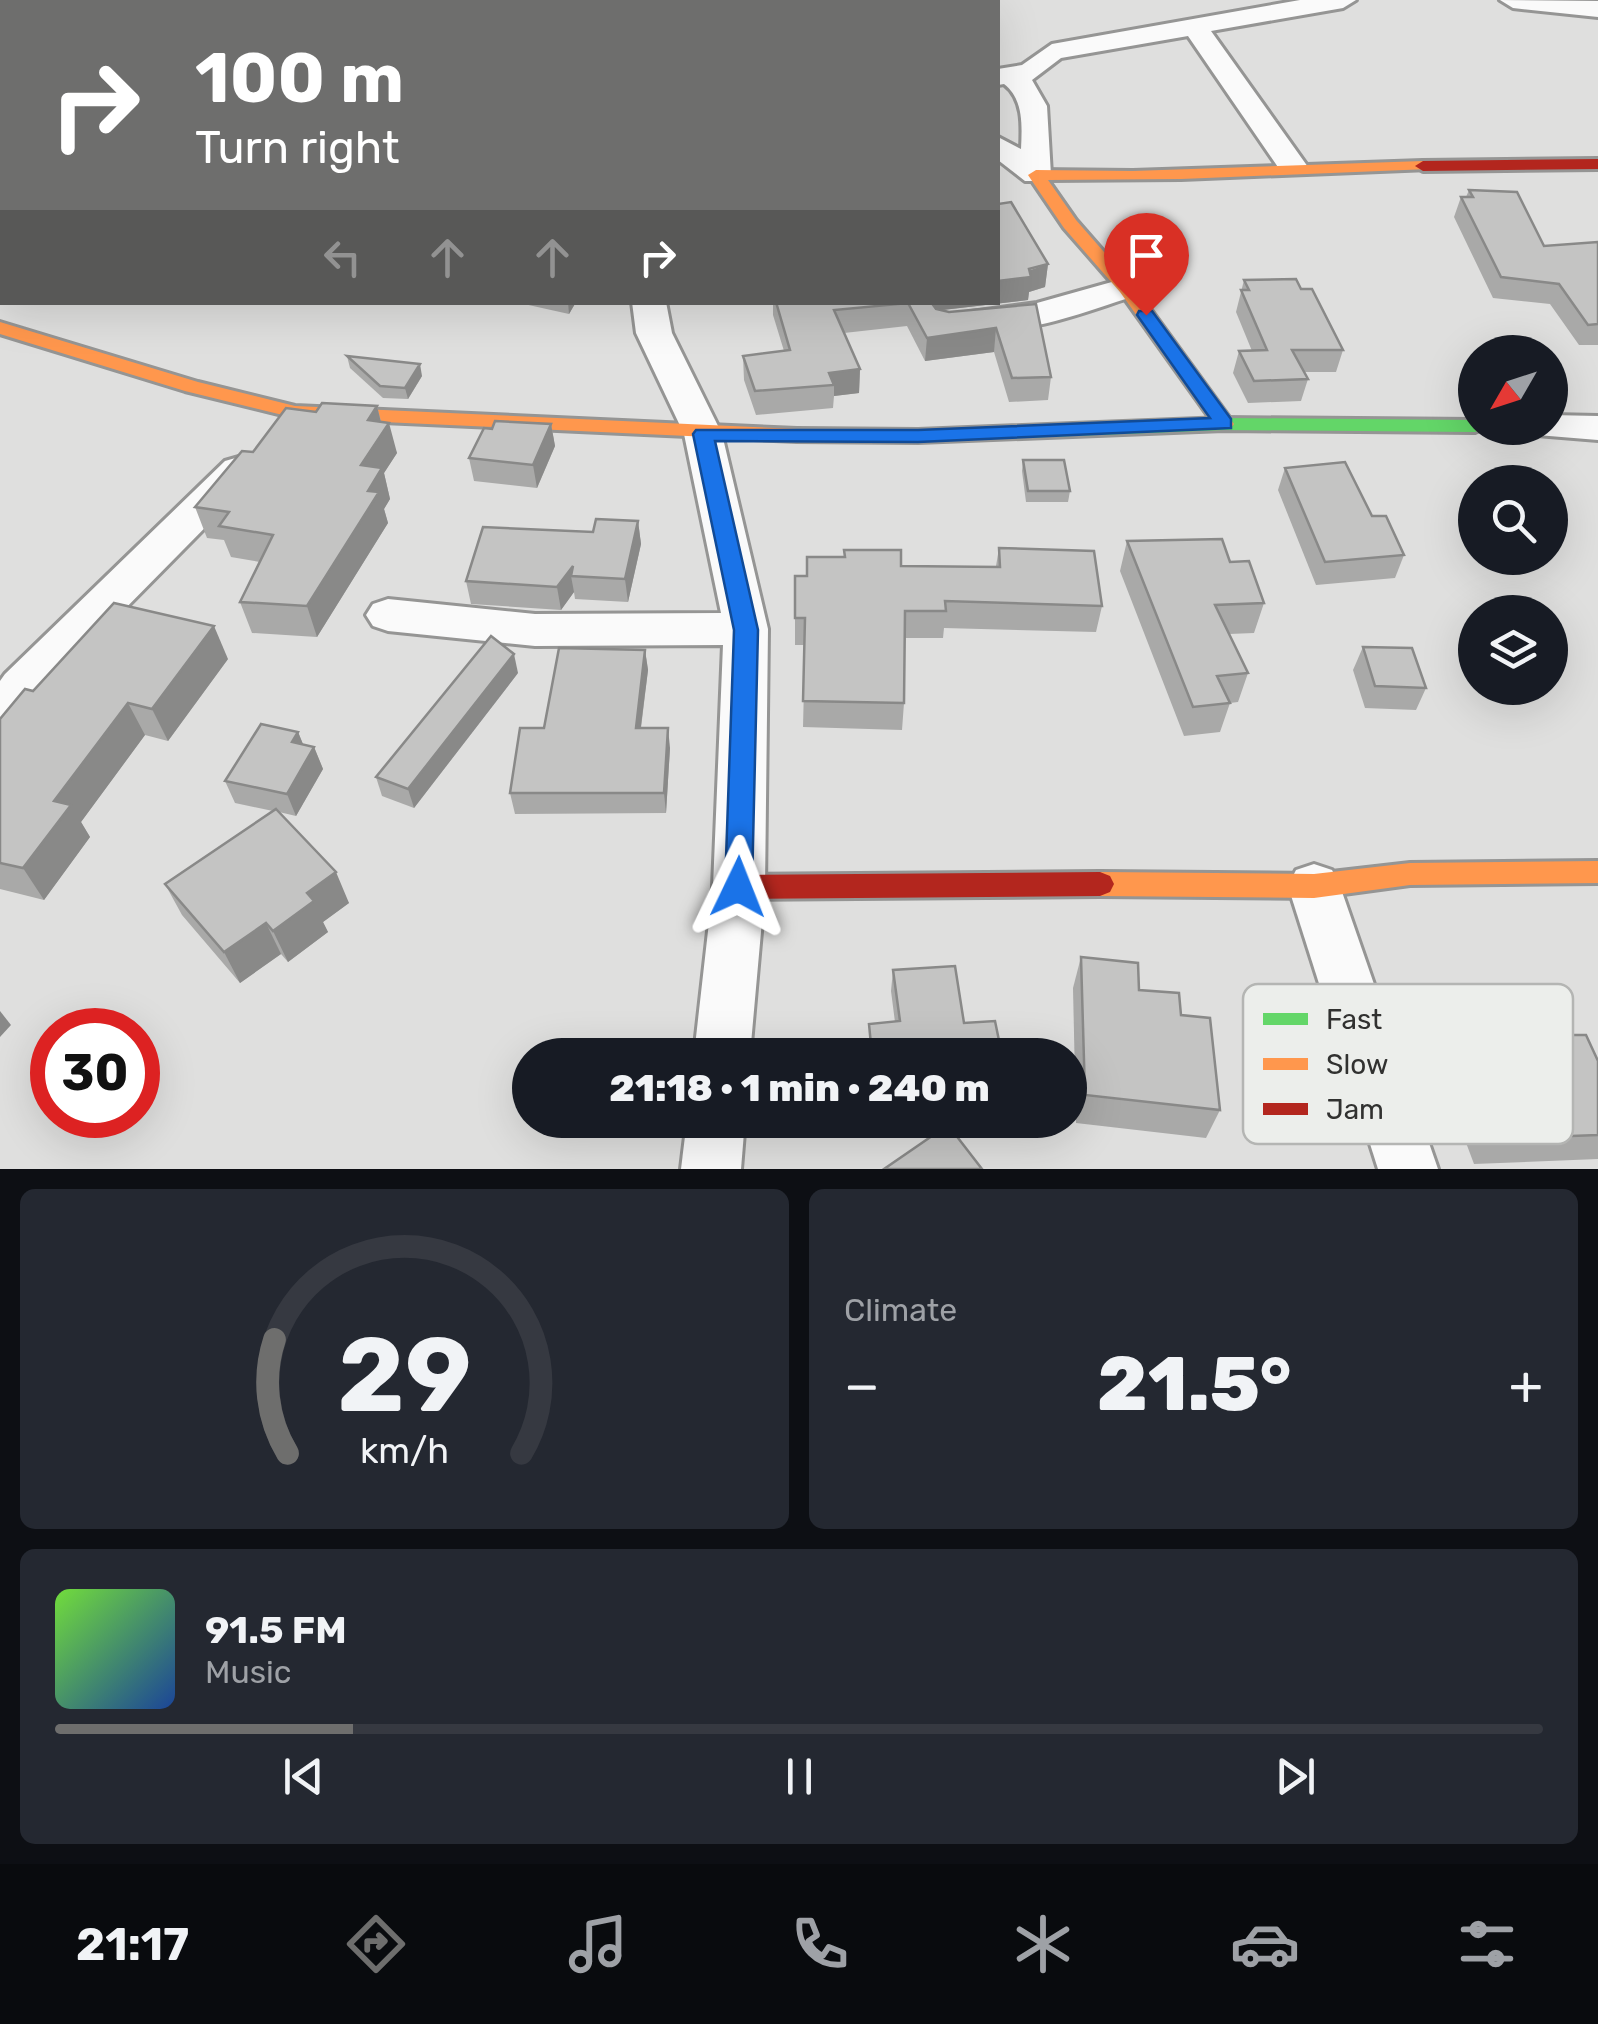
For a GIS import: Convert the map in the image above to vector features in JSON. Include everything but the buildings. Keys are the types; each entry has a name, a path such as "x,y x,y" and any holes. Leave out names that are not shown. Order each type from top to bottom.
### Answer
{"street":[{"path":"1004,76 1030,72 1042,57 1052,52 1342,0"},
{"path":"1513,0 1590,8 1598,32"},
{"path":"1196,29 1293,166"},
{"path":"1004,76 1024,83 1031,96 1036,175"},
{"path":"1000,148 1036,175 1070,224 1126,288 1224,424"},
{"path":"1036,175 1119,178 1293,166 1598,164"},
{"path":"947,322 1040,313 1126,288"},
{"path":"649,305 654,333 703,434 746,630 738,887 724,1038"},
{"path":"0,328 192,387 295,412 703,434 918,436 1224,424 1458,426"},
{"path":"0,717 22,686 295,412"},
{"path":"1568,427 1598,428"},
{"path":"388,615 534,630 746,630"},
{"path":"738,887 1009,883 1314,886 1410,874 1598,872"},
{"path":"1314,886 1347,984"},
{"path":"711,1169 714,1138"},
{"path":"1400,1144 1408,1169"}],"traffic: fast":[{"path":"797,435 918,436 1224,424 1458,426"}],"traffic: slow":[{"path":"1224,424 1126,288 1070,224 1036,175 1133,176 1423,166"},
{"path":"0,328 192,387 295,412 797,435"},
{"path":"1100,884 1314,886 1410,874 1598,872"}],"traffic: jam":[{"path":"1423,166 1598,164"},
{"path":"739,887 1100,884"}],"route":[{"path":"738,887 746,630 703,434 918,436 1224,424 1146,315"}]}
